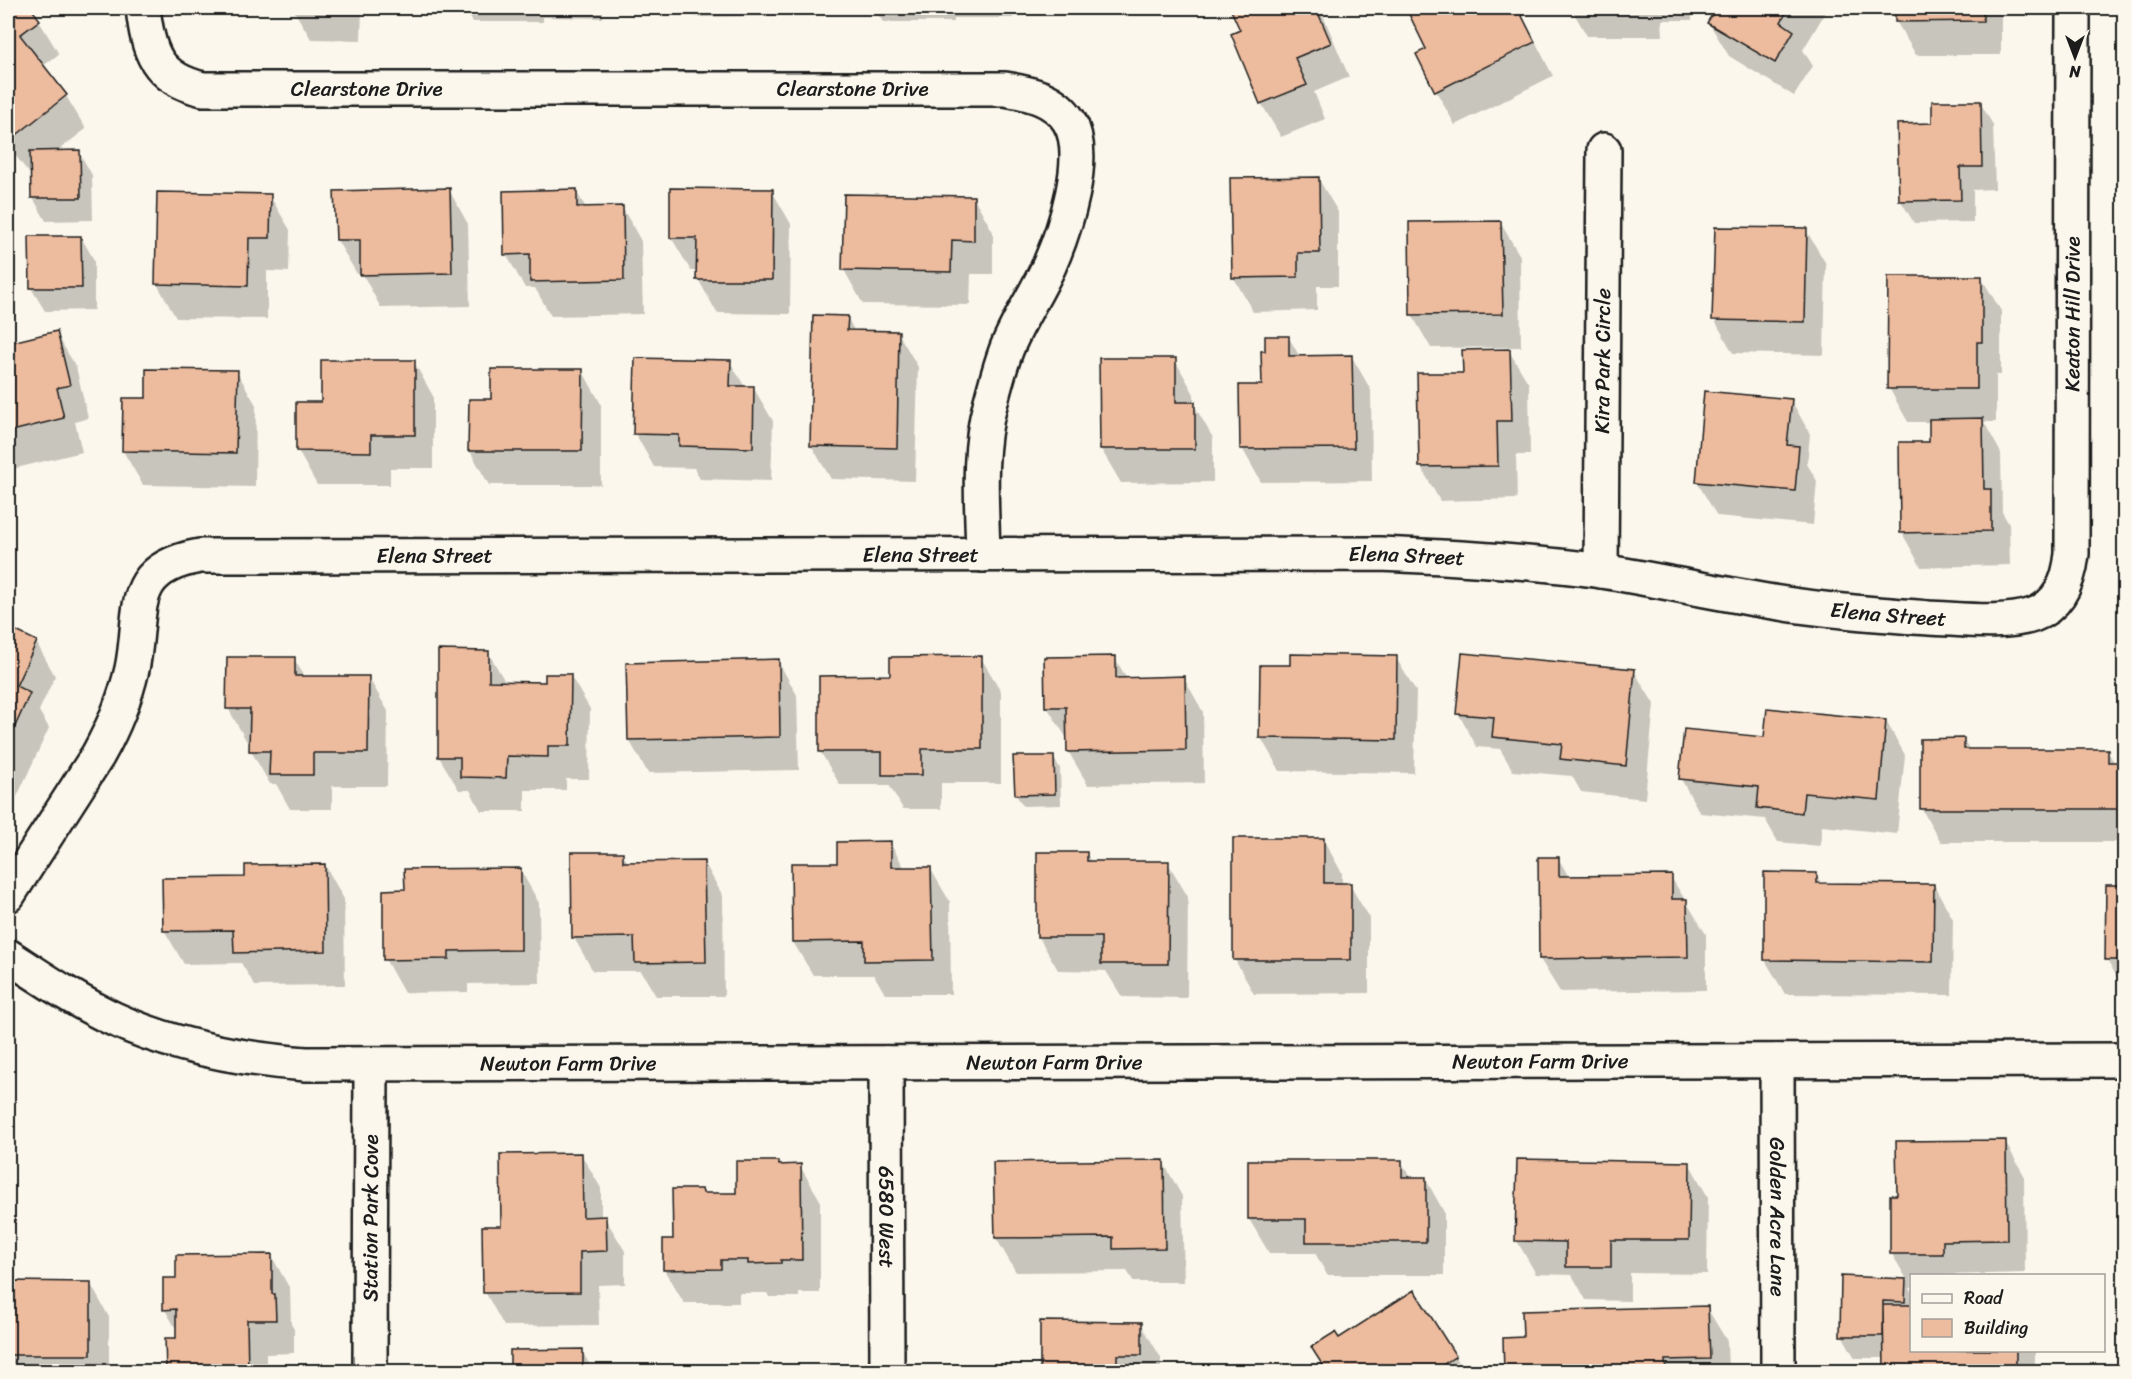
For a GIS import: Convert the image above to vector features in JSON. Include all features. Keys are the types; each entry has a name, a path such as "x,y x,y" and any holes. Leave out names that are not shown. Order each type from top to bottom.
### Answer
{"street":[{"name":"Clearstone Drive","path":"143,8 151,47 165,72 175,80 203,89 1005,89 1043,98 1058,108 1069,122 1075,141 1076,179 1059,240 1049,266 1007,348 989,409 982,470 983,555"},
{"name":"Keaton Hill Drive","path":"2044,610 2056,600 2065,586 2070,572 2072,554 2073,8"},
{"name":"Kira Park Circle","path":"1601,572 1604,150"},
{"name":"Elena Street","path":"8,895 111,732 132,668 142,596 148,582 158,571 170,564 200,556 1380,554 1508,560 1601,572 1768,601 1864,614 2000,619 2030,615 2044,610"},
{"name":"Newton Farm Drive","path":"8,956 79,1001 152,1035 228,1056 306,1064 2124,1060"},
{"name":"Golden Acre Lane","path":"1777,1061 1778,1371"},
{"name":"6580 West","path":"886,1063 887,1371"},
{"name":"Station Park Cove","path":"370,1371 371,1064"}],"building":[{"path":"31,8 40,20 20,35 67,95 9,141 8,10"},
{"path":"1230,8 1316,8 1331,43 1295,58 1307,85 1260,104 1231,34 1240,30"},
{"path":"1406,8 1518,8 1535,42 1435,92 1416,54 1426,49"},
{"path":"1716,8 1789,8 1781,22 1794,31 1775,63 1707,23"},
{"path":"1895,8 1983,8 1983,21 1895,22"},
{"path":"1932,101 1981,101 1982,167 1960,167 1961,200 1899,201 1897,124 1932,123"},
{"path":"80,150 81,198 31,198 30,151"},
{"path":"1319,177 1320,253 1298,253 1298,277 1232,278 1230,178"},
{"path":"450,188 452,273 360,275 360,240 336,240 334,191"},
{"path":"670,188 773,189 772,280 696,280 697,238 670,238"},
{"path":"577,189 577,207 623,206 624,280 530,282 530,254 504,255 503,191"},
{"path":"157,192 271,194 270,238 249,238 248,286 155,284"},
{"path":"844,194 974,196 974,241 952,240 951,272 842,270"},
{"path":"1501,221 1503,314 1410,315 1409,222"},
{"path":"1715,227 1807,228 1805,322 1712,320"},
{"path":"29,236 81,236 82,288 30,288"},
{"path":"1888,276 1982,276 1982,342 1977,342 1977,389 1887,389"},
{"path":"813,315 848,316 847,330 899,331 897,448 810,446"},
{"path":"57,331 70,385 57,388 64,418 8,432 8,343"},
{"path":"1265,336 1289,336 1289,356 1352,355 1354,448 1240,449 1239,385 1262,385 1261,351 1265,351"},
{"path":"1510,349 1512,421 1497,421 1498,466 1419,467 1417,373 1463,373 1462,350"},
{"path":"635,358 731,360 730,386 754,386 753,448 679,446 679,435 633,434"},
{"path":"1099,358 1176,358 1176,402 1195,402 1195,449 1100,449"},
{"path":"321,360 415,360 415,435 371,435 371,452 296,451 296,402 321,402"},
{"path":"146,369 238,370 236,453 122,451 123,398 146,398"},
{"path":"491,369 583,369 582,451 468,451 469,399 491,399"},
{"path":"1704,391 1792,399 1787,445 1799,446 1795,491 1696,482"},
{"path":"1983,418 1984,489 1991,489 1991,531 1900,533 1899,442 1929,442 1929,419"},
{"path":"8,627 37,641 16,686 30,693 8,742"},
{"path":"438,650 489,651 489,681 545,682 545,674 571,674 570,746 548,746 548,757 507,756 506,778 460,777 460,757 438,757"},
{"path":"1462,653 1635,669 1626,766 1560,759 1562,744 1492,737 1494,717 1456,714"},
{"path":"1290,654 1397,656 1396,740 1259,738 1260,665 1290,665"},
{"path":"982,656 982,749 922,749 922,775 882,775 882,752 819,752 819,676 890,675 890,657"},
{"path":"1116,656 1116,678 1185,676 1186,750 1067,752 1066,707 1045,707 1044,657"},
{"path":"227,657 295,657 295,676 369,676 368,753 313,753 313,775 269,775 270,751 249,751 250,709 226,709"},
{"path":"779,659 780,737 628,740 626,663"},
{"path":"1767,708 1886,720 1879,800 1804,793 1802,813 1757,808 1759,787 1679,779 1684,729 1764,737"},
{"path":"1964,738 1964,749 2108,749 2108,762 2124,762 2124,809 1920,809 1920,739"},
{"path":"1013,756 1054,756 1055,794 1015,795"},
{"path":"1233,838 1324,838 1324,883 1351,883 1351,960 1233,960"},
{"path":"891,841 891,867 931,867 933,960 864,961 864,941 792,942 791,863 837,863 837,842"},
{"path":"571,852 623,852 623,862 704,861 706,962 635,963 634,937 572,938"},
{"path":"1037,852 1087,852 1087,861 1169,861 1168,964 1101,964 1101,937 1037,937"},
{"path":"1538,857 1559,857 1559,876 1672,875 1672,899 1687,899 1688,957 1539,959"},
{"path":"325,864 326,951 234,953 233,930 163,931 162,878 245,877 245,865"},
{"path":"521,868 521,950 449,951 449,959 383,960 383,890 405,889 404,869"},
{"path":"1764,872 1817,873 1817,883 1934,884 1933,962 1764,960"},
{"path":"2106,885 2124,885 2124,960 2105,960"},
{"path":"2006,1140 2007,1240 1943,1241 1943,1254 1890,1254 1890,1195 1897,1195 1896,1141"},
{"path":"582,1153 583,1217 606,1216 607,1251 580,1252 580,1292 483,1293 482,1226 501,1226 500,1154"},
{"path":"1517,1159 1690,1162 1689,1240 1611,1240 1611,1267 1566,1267 1566,1242 1515,1241"},
{"path":"1164,1160 1165,1248 1113,1249 1113,1237 995,1238 993,1162"},
{"path":"1248,1160 1402,1160 1402,1177 1426,1177 1426,1242 1306,1242 1306,1219 1248,1219"},
{"path":"736,1161 779,1161 779,1165 801,1164 802,1260 748,1264 748,1260 721,1260 721,1269 663,1270 663,1239 673,1239 672,1189 702,1189 703,1193 736,1193"},
{"path":"272,1254 272,1294 275,1294 276,1320 247,1320 248,1372 166,1372 165,1338 176,1338 176,1309 163,1310 163,1278 176,1278 176,1255"},
{"path":"1841,1276 1906,1279 1905,1302 1883,1301 1883,1336 1840,1336"},
{"path":"8,1281 91,1282 91,1355 8,1355"},
{"path":"1414,1290 1456,1356 1432,1372 1327,1372 1311,1347 1335,1332 1339,1338"},
{"path":"1883,1305 1910,1305 1910,1352 2016,1352 2016,1372 1884,1372"},
{"path":"1708,1306 1710,1359 1665,1360 1666,1372 1504,1372 1503,1338 1523,1337 1522,1311"},
{"path":"1040,1321 1142,1322 1142,1355 1117,1355 1117,1372 1040,1372"},
{"path":"583,1349 583,1372 510,1372 510,1350"}]}
